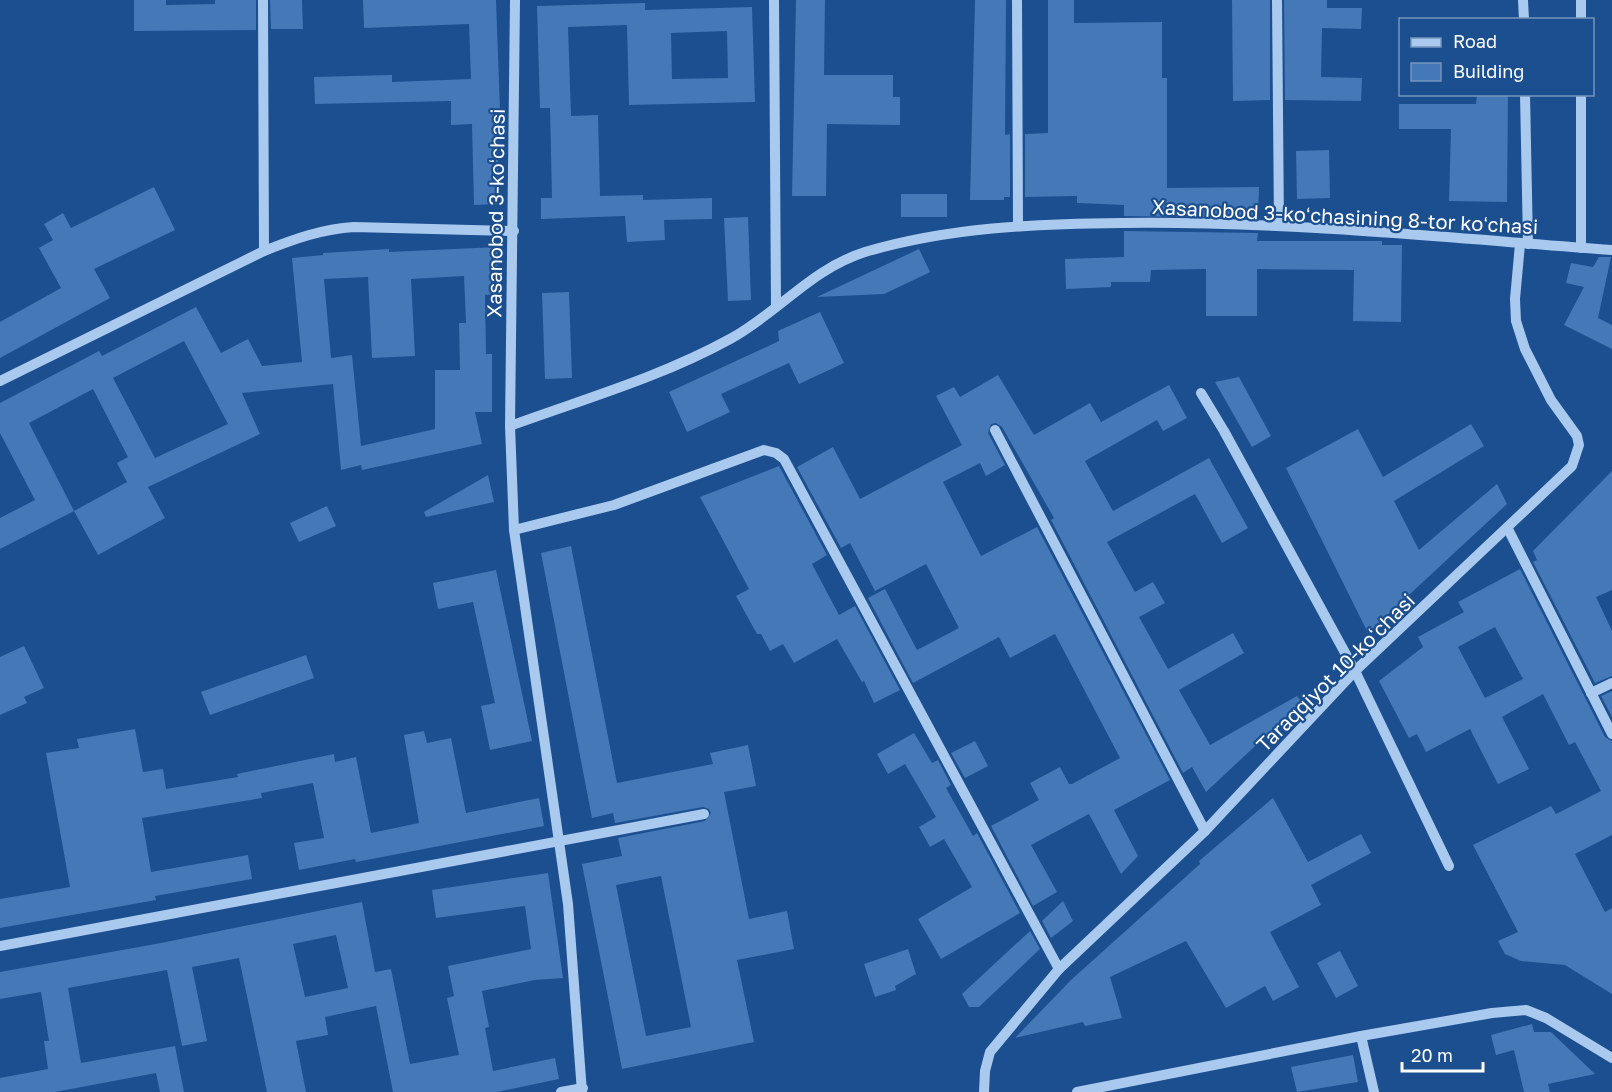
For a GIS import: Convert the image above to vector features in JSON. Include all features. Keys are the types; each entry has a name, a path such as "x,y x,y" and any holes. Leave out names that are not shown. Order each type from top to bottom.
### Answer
{"street":[{"path":"263,0 264,251"},
{"name":"Xasanobod 3-koʻchasi","path":"515,0 510,426 514,531 568,904 582,1090"},
{"path":"774,0 776,307"},
{"path":"1017,0 1018,224"},
{"path":"1277,0 1279,226"},
{"path":"1523,0 1524,18"},
{"path":"1581,0 1581,18"},
{"name":"Taraqqiyot 10-koʻchasi","path":"984,1092 985,1071 990,1052 1059,969 1205,831 1355,671 1508,529 1572,466 1579,446 1577,436 1551,400 1525,349 1516,321 1515,298 1524,244 1525,96"},
{"path":"1581,96 1581,248"},
{"name":"Xasanobod 3-koʻchasining 8-tor koʻchasi","path":"510,426 687,362 759,322 812,278 838,262 866,252 977,228 1018,224 1166,223 1279,226 1612,250"},
{"path":"0,381 264,251 296,238 334,228 514,231"},
{"path":"1201,393 1355,671 1449,866"},
{"path":"995,430 1205,831"},
{"path":"514,531 614,505 764,450 776,453 784,459 1059,969"},
{"path":"1508,529 1612,734"},
{"path":"1591,693 1612,683"},
{"path":"0,946 704,814"},
{"path":"1077,1092 1099,1090 1361,1036 1492,1013 1526,1010 1546,1018 1612,1058"},
{"path":"1361,1036 1374,1092"},
{"path":"561,1092 582,1090"}],"building":[{"path":"134,0 166,0 166,5 215,4 215,0 256,0 256,30 134,31"},
{"path":"270,0 302,0 303,29 271,29"},
{"path":"363,0 496,0 500,110 497,110 499,204 474,205 472,124 451,125 451,101 315,104 314,77 392,75 392,82 471,79 469,24 364,28"},
{"path":"796,0 825,0 824,75 893,75 893,97 900,97 900,125 827,124 826,196 792,196"},
{"path":"975,0 1006,0 1005,135 1010,134 1010,197 1004,197 1004,200 970,200"},
{"path":"1048,0 1074,0 1074,23 1162,22 1162,78 1167,78 1167,188 1259,187 1258,218 1124,216 1124,205 1077,203 1077,196 1025,197 1025,134 1048,133"},
{"path":"1232,0 1270,0 1270,100 1233,101"},
{"path":"1284,0 1327,0 1327,8 1362,8 1361,29 1322,28 1321,77 1362,78 1361,101 1285,100"},
{"path":"645,3 645,10 752,7 755,102 629,105 627,25 568,27 571,116 598,115 600,196 643,195 643,200 712,198 712,219 664,220 665,240 627,242 625,216 541,219 541,198 552,198 550,108 540,108 537,6","holes":["727,31 728,78 672,79 671,33"]},
{"path":"1477,96 1508,96 1507,202 1449,201 1451,129 1399,129 1399,104 1476,104"},
{"path":"1329,150 1330,198 1297,199 1296,151"},
{"path":"154,187 175,230 94,269 110,298 0,358 0,322 61,288 39,248 53,240 44,224 63,213 71,228"},
{"path":"901,194 947,194 947,217 901,217"},
{"path":"748,217 751,300 728,301 724,218"},
{"path":"1124,231 1258,233 1257,241 1382,241 1382,245 1402,245 1401,322 1353,321 1354,270 1257,269 1257,316 1206,316 1206,269 1151,270 1150,282 1111,282 1111,287 1066,289 1065,259 1124,257"},
{"path":"497,247 500,294 485,295 486,354 492,354 492,412 475,412 482,444 362,470 361,465 341,470 333,384 242,393 260,434 148,487 165,518 98,555 74,511 0,549 0,518 35,500 0,433 0,403 99,351 102,356 196,307 221,353 248,339 262,366 302,362 292,258 323,255 323,253 389,249 389,252","holes":["464,276 466,323 459,323 460,370 435,370 435,429 361,446 352,355 331,358 324,279 368,277 372,358 415,356 411,279","184,341 228,424 155,458 113,378","93,389 128,457 117,463 127,482 74,511 29,423"]},
{"path":"919,249 930,272 884,294 817,297"},
{"path":"1599,257 1611,257 1598,318 1612,325 1612,349 1564,325 1584,287 1566,283 1571,263 1593,267"},
{"path":"569,292 572,378 545,379 542,293"},
{"path":"820,312 844,363 799,384 789,363 721,394 730,412 687,432 669,392 779,341 778,331"},
{"path":"998,375 1034,435 1090,403 1101,422 1169,385 1187,418 1163,431 1157,420 1085,461 1113,511 1209,458 1248,528 1222,543 1195,494 1107,542 1135,592 1153,582 1165,603 1139,617 1168,669 1233,633 1244,653 1179,690 1210,745 1297,696 1302,702 1206,792 1192,767 1183,773 1051,520 1054,518 1002,427 996,423 991,424 988,433 1005,465 986,476 980,463 943,482 981,556 1037,527 1170,780 1114,810 1138,856 1121,874 1089,814 1031,845 1057,892 1033,906 991,826 1039,800 1030,783 1060,767 1069,784 1072,784 1120,758 1055,634 1010,658 999,637 913,683 868,598 885,589 917,650 959,628 926,564 875,591 850,543 841,548 797,467 833,447 860,499 962,445 936,396 954,387 960,397"},
{"path":"1239,377 1271,436 1252,447 1215,382"},
{"path":"1471,424 1484,446 1394,501 1419,550 1497,484 1507,504 1368,633 1286,468 1358,429 1383,477"},
{"path":"779,466 827,555 812,564 839,615 855,606 900,690 874,703 864,681 862,682 837,639 794,663 783,644 770,651 761,634 757,634 736,596 749,589 700,497"},
{"path":"1612,471 1612,590 1596,597 1612,631 1612,676 1595,683 1533,562 1537,560 1533,551"},
{"path":"488,475 494,502 426,517 424,512"},
{"path":"327,506 336,526 299,542 290,523"},
{"path":"571,546 617,783 713,764 710,753 748,745 756,786 724,792 749,919 787,911 794,949 737,960 754,1042 622,1069 582,864 622,856 618,838 705,821 711,813 709,809 703,807 615,823 613,813 592,818 541,553","holes":["661,876 691,1027 646,1036 616,885"]},
{"path":"1520,569 1605,737 1612,741 1612,835 1575,854 1605,912 1612,908 1612,994 1565,965 1521,961 1505,954 1498,941 1518,932 1473,845 1551,806 1556,814 1601,791 1575,742 1569,745 1543,694 1502,717 1529,769 1498,784 1470,729 1426,752 1417,734 1409,738 1379,681 1423,647 1418,637 1464,612 1458,602","holes":["1495,627 1523,679 1485,698 1458,647"]},
{"path":"496,570 532,741 490,750 481,706 495,703 473,602 438,609 433,583"},
{"path":"24,646 44,688 24,697 27,703 0,715 0,657"},
{"path":"306,655 314,678 210,715 201,692"},
{"path":"1612,691 1612,717 1601,696"},
{"path":"135,729 143,772 163,769 166,789 238,777 237,774 334,754 335,762 356,757 371,833 419,823 404,735 424,731 427,743 451,738 466,813 539,798 544,826 356,862 355,859 299,870 294,843 324,838 313,783 261,793 262,798 142,818 151,872 248,855 252,879 155,896 156,900 0,928 0,899 70,887 46,753 79,748 77,739"},
{"path":"914,733 932,763 938,760 951,785 946,788 973,836 977,833 1020,913 941,959 918,919 972,887 944,839 930,847 919,827 936,817 905,764 888,774 877,754"},
{"path":"975,741 988,766 965,778 951,753"},
{"path":"1273,798 1308,862 1361,834 1371,853 1311,885 1321,905 1270,932 1299,987 1273,1001 1265,986 1226,1008 1186,941 1110,977 1122,1018 1085,1026 1083,1022 1015,1038 1071,980 1200,864 1199,861"},
{"path":"548,873 563,978 535,980 482,991 489,1027 485,1028 493,1071 555,1058 559,1079 497,1092 393,1092 376,1006 325,1017 328,1035 296,1041 306,1092 267,1092 239,958 192,967 207,1041 182,1046 167,970 68,988 81,1063 175,1046 184,1092 160,1092 156,1073 55,1092 0,1092 0,1078 48,1069 44,1041 49,1041 41,992 0,999 0,972 161,943 362,902 375,972 391,969 410,1064 459,1055 447,998 454,996 448,966 531,949 525,906 436,918 432,890","holes":["336,935 348,988 305,997 293,944"]},
{"path":"1063,901 1073,921 1051,938 1042,921"},
{"path":"1030,931 1040,949 979,1007 969,1007 962,994"},
{"path":"908,949 916,974 895,986 896,990 875,997 864,964"},
{"path":"1340,951 1358,986 1336,998 1317,963"},
{"path":"1532,1024 1534,1032 1551,1032 1595,1074 1548,1084 1550,1092 1524,1092 1514,1050 1496,1055 1491,1035"},
{"path":"1353,1055 1358,1082 1297,1092 1291,1067"}]}
